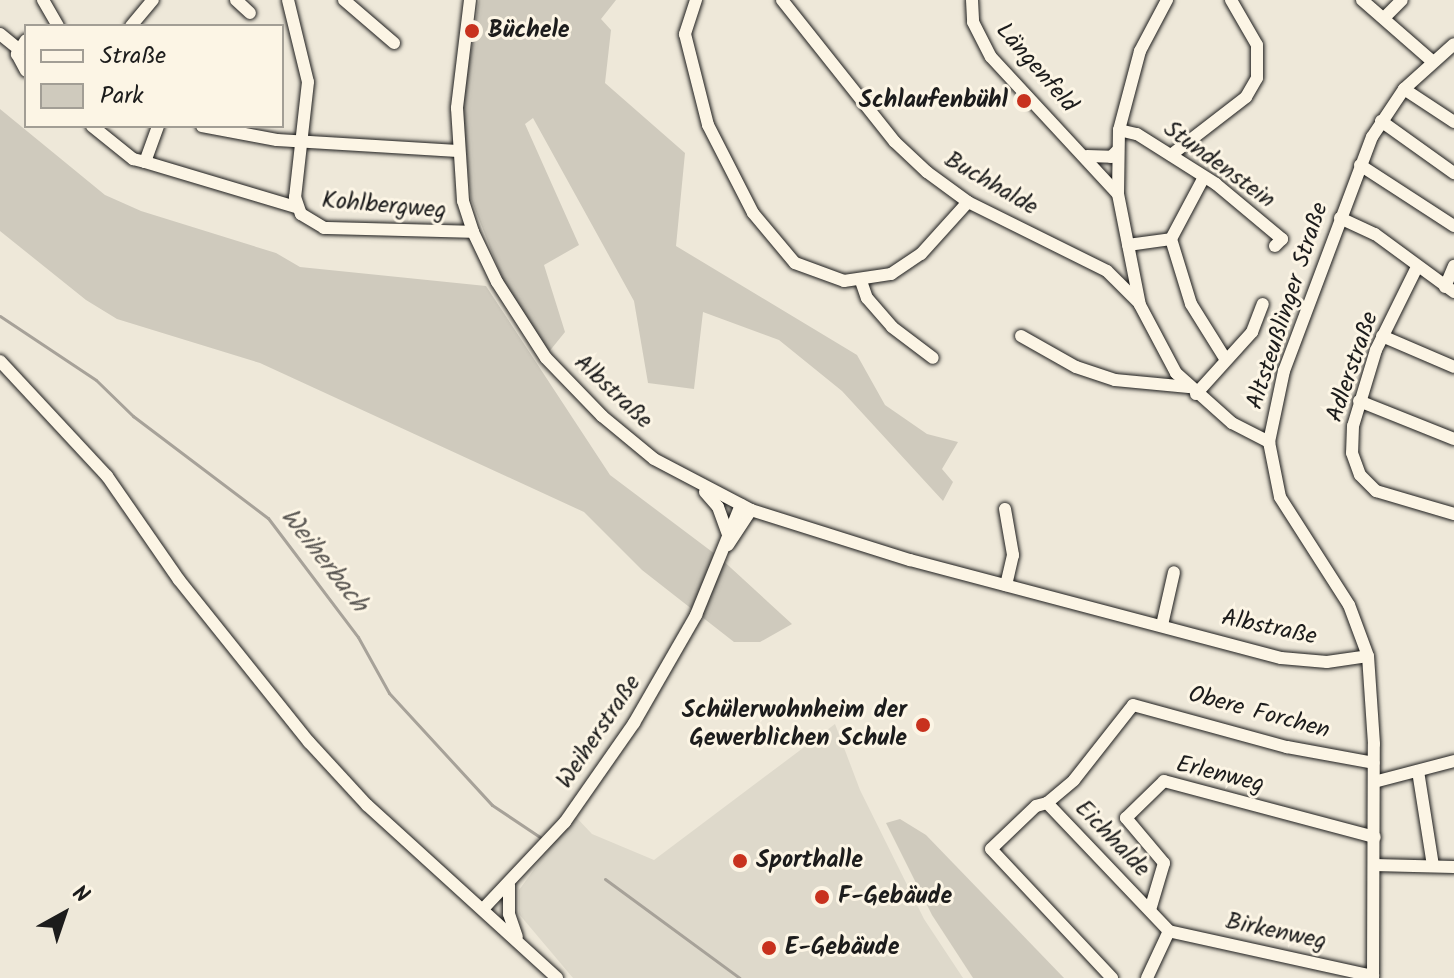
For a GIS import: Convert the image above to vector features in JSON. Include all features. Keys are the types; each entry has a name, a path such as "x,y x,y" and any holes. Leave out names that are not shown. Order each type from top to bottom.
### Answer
{"street":[{"path":"43,0 54,24"},
{"path":"133,24 153,0"},
{"path":"236,0 250,13"},
{"name":"Kohlbergweg","path":"288,0 308,82 296,207"},
{"path":"344,0 394,43"},
{"name":"Albstraße","path":"470,0 457,108 458,151 473,232 524,328 564,378 633,443 697,484 746,508 1006,585 1305,662 1368,656"},
{"path":"696,0 685,34 692,72 714,139 746,201 777,246 795,263 828,278 861,281 909,263 968,202"},
{"name":"Buchhalde","path":"782,0 904,152 968,202 1107,271 1140,305"},
{"name":"Längenfeld","path":"972,0 973,22 991,57 1087,156 1118,194"},
{"path":"1167,0 1140,51 1119,130 1118,194 1140,305 1167,362 1193,391 1249,435 1269,442"},
{"path":"1171,155 1246,97 1257,78 1257,45 1231,0"},
{"path":"1362,0 1432,61"},
{"path":"1384,18 1402,0"},
{"path":"0,34 22,44"},
{"name":"Altsteußlinger Straße","path":"1373,977 1374,763 1368,656 1349,605 1280,497 1269,442 1284,371 1360,165 1381,121 1404,89 1454,44"},
{"path":"1404,89 1454,122"},
{"path":"1381,121 1454,173"},
{"name":"Kohlbergweg","path":"94,128 133,159 296,207 311,224 324,228 473,232"},
{"path":"145,162 157,128"},
{"path":"214,128 303,143 458,151"},
{"name":"Stundenstein","path":"1119,130 1137,134 1204,177 1282,239 1275,246"},
{"path":"1087,156 1111,157 1118,150"},
{"path":"1360,165 1418,198 1454,226"},
{"path":"1204,177 1171,239 1191,304 1226,360"},
{"path":"1340,218 1375,234 1449,289 1454,266"},
{"path":"1107,271 1129,250 1171,239"},
{"name":"Adlerstraße","path":"1417,267 1382,336 1359,401 1351,442 1354,463 1367,484 1392,499 1454,514"},
{"path":"861,281 867,298 892,327 933,358"},
{"path":"1193,391 1252,332 1263,304"},
{"path":"1021,336 1076,367 1154,386 1193,391"},
{"path":"1382,336 1454,367"},
{"path":"0,361 107,476 179,580 309,742 367,805 557,978"},
{"path":"1154,386 1167,362"},
{"path":"1359,401 1454,439"},
{"path":"697,484 718,507 728,536"},
{"name":"Weiherstraße","path":"483,909 509,885 565,822 634,723 696,615 728,536 746,508"},
{"name":"Weiherstraße","path":"719,557 746,508"},
{"path":"1005,509 1013,555 1006,585"},
{"path":"1162,625 1174,572"},
{"name":"Obere Forchen","path":"1133,705 1287,747 1374,763"},
{"name":"Eichhalde","path":"1133,705 1074,780 1047,803 1169,931"},
{"path":"1374,782 1454,761"},
{"path":"1418,771 1433,866"},
{"name":"Erlenweg","path":"1150,910 1164,863 1126,818 1164,781 1375,837"},
{"path":"1047,803 1036,806 991,849 1112,978"},
{"path":"1374,865 1454,867"},
{"path":"509,885 509,914 521,945"},
{"path":"1147,978 1169,931"},
{"name":"Birkenweg","path":"1169,931 1373,977"}],"shaded area":[{"path":"835,724 860,790 924,919 963,978 573,978 519,914 519,890 574,815 592,834 654,860"}],"green space":[{"path":"479,0 616,0 601,19 611,30 605,83 685,153 676,246 857,355 885,405 927,434 958,442 942,469 953,482 943,501 842,391 779,340 703,312 694,389 648,383 634,301 533,118 525,124 579,245 544,265 565,332 548,353 503,280 471,199 462,109"},
{"path":"0,109 105,195 141,211 276,253 300,267 486,286 610,475 719,557 792,624 760,642 734,642 642,570 584,512 260,363 117,319 86,300 0,231"},
{"path":"900,819 926,835 1064,978 973,978 932,915 886,823"}],"waterway":[{"name":"Weiherbach","path":"0,316 96,380 133,416 268,518 358,637 389,693 492,805 540,837"},
{"name":"Weiherbach","path":"605,879 740,978"}],"place":[{"name":"Büchele","path":"472,31"},
{"name":"Schlaufenbühl","path":"1024,101"},
{"name":"Schülerwohnheim der Gewerblichen Schule","path":"923,725"},
{"name":"Sporthalle","path":"740,861"},
{"name":"F-Gebäude","path":"822,897"},
{"name":"E-Gebäude","path":"769,948"}]}
